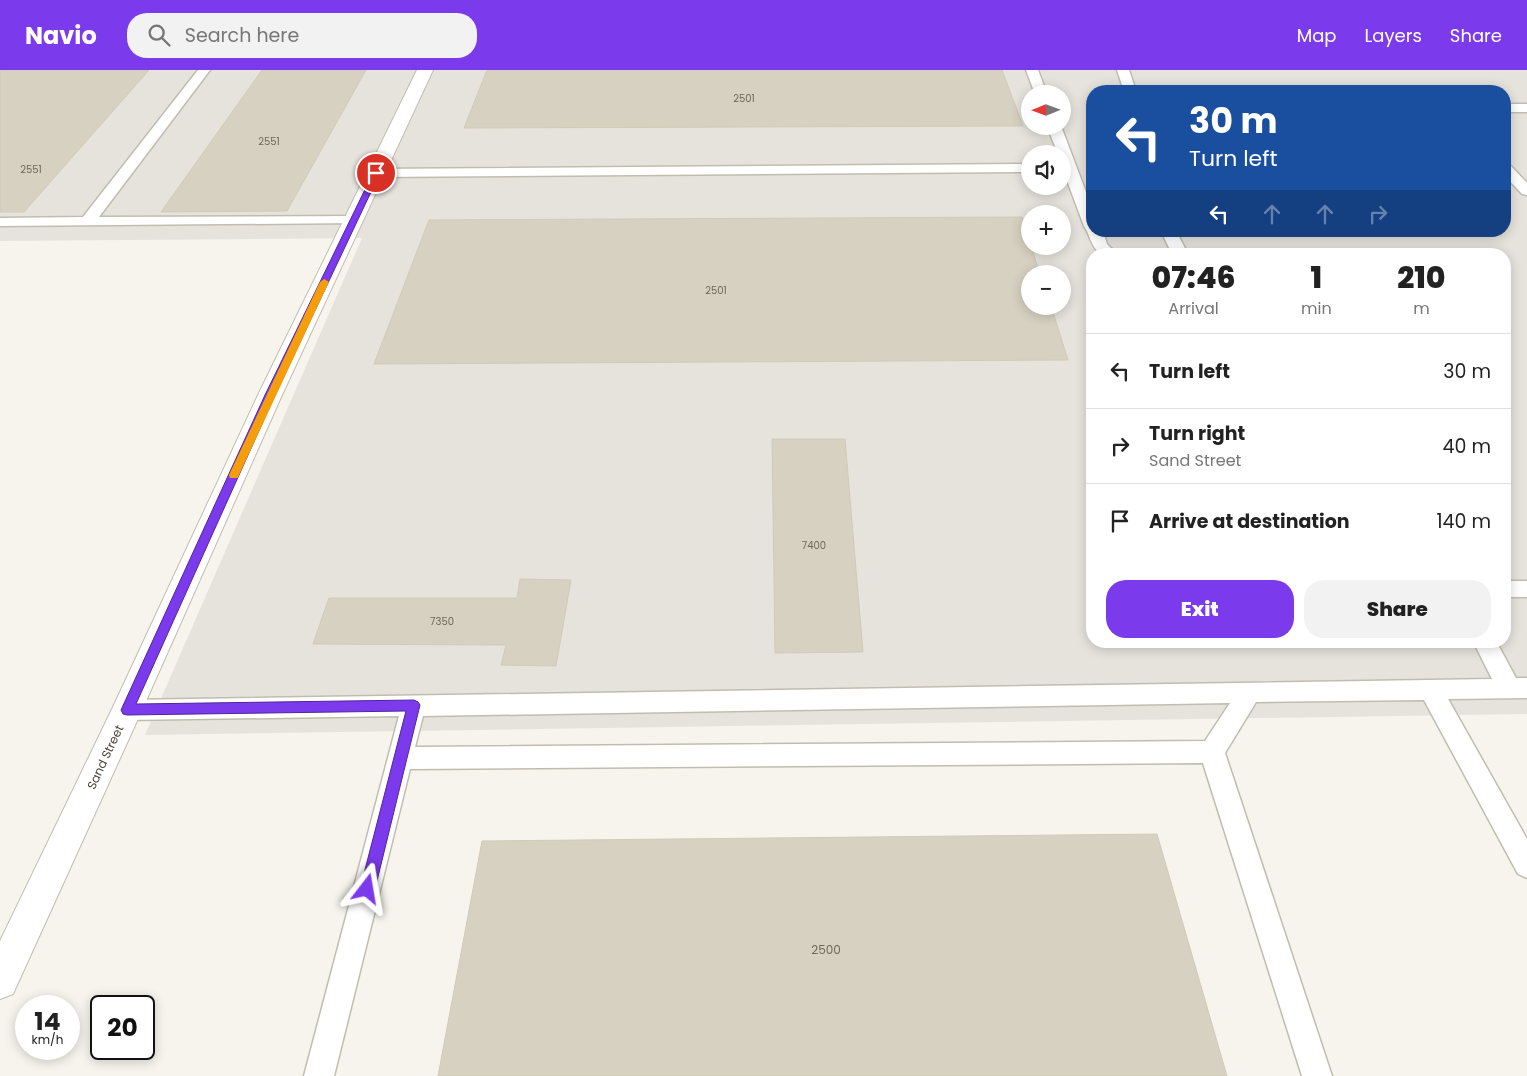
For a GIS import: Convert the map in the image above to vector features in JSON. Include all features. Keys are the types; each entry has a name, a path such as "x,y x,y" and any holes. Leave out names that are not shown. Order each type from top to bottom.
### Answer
{"street":[{"name":"Sand Street","path":"0,981 127,710 270,395 425,70"}],"lane":[{"path":"87,222 204,70"},
{"path":"1032,70 1038,85"},
{"path":"1123,70 1128,85"},
{"path":"1511,108 1527,108"},
{"path":"376,173 1021,168"},
{"path":"1511,174 1527,191"},
{"path":"1071,177 1086,212"},
{"path":"0,222 354,220"},
{"path":"1096,237 1102,248"},
{"path":"1511,589 1527,589"},
{"path":"1489,648 1518,688"},
{"path":"127,710 1518,688"},
{"path":"1431,690 1527,865"},
{"path":"1212,752 1250,692"},
{"path":"319,1076 414,705"},
{"path":"401,758 1212,752"},
{"path":"1212,752 1317,1076"}],"shaded area":[{"path":"0,70 1527,70 1527,714 145,735 362,238 0,241"}],"building":[{"path":"0,70 149,70 24,212 0,212"},
{"path":"262,70 366,70 287,211 161,212"},
{"path":"487,70 1002,70 1021,121 1021,126 464,128"},
{"path":"1021,217 1021,255 1034,255 1037,265 1021,265 1021,315 1054,315 1068,360 374,364 429,220"},
{"path":"772,439 845,439 863,652 775,653"},
{"path":"520,579 571,580 556,666 501,665 506,645 313,644 329,598 517,598"},
{"path":"1157,834 1227,1076 438,1076 482,841"}],"slow traffic":[{"path":"234,475 324,282"}],"route":[{"path":"367,889 414,705 127,710 270,395 376,173"}]}
